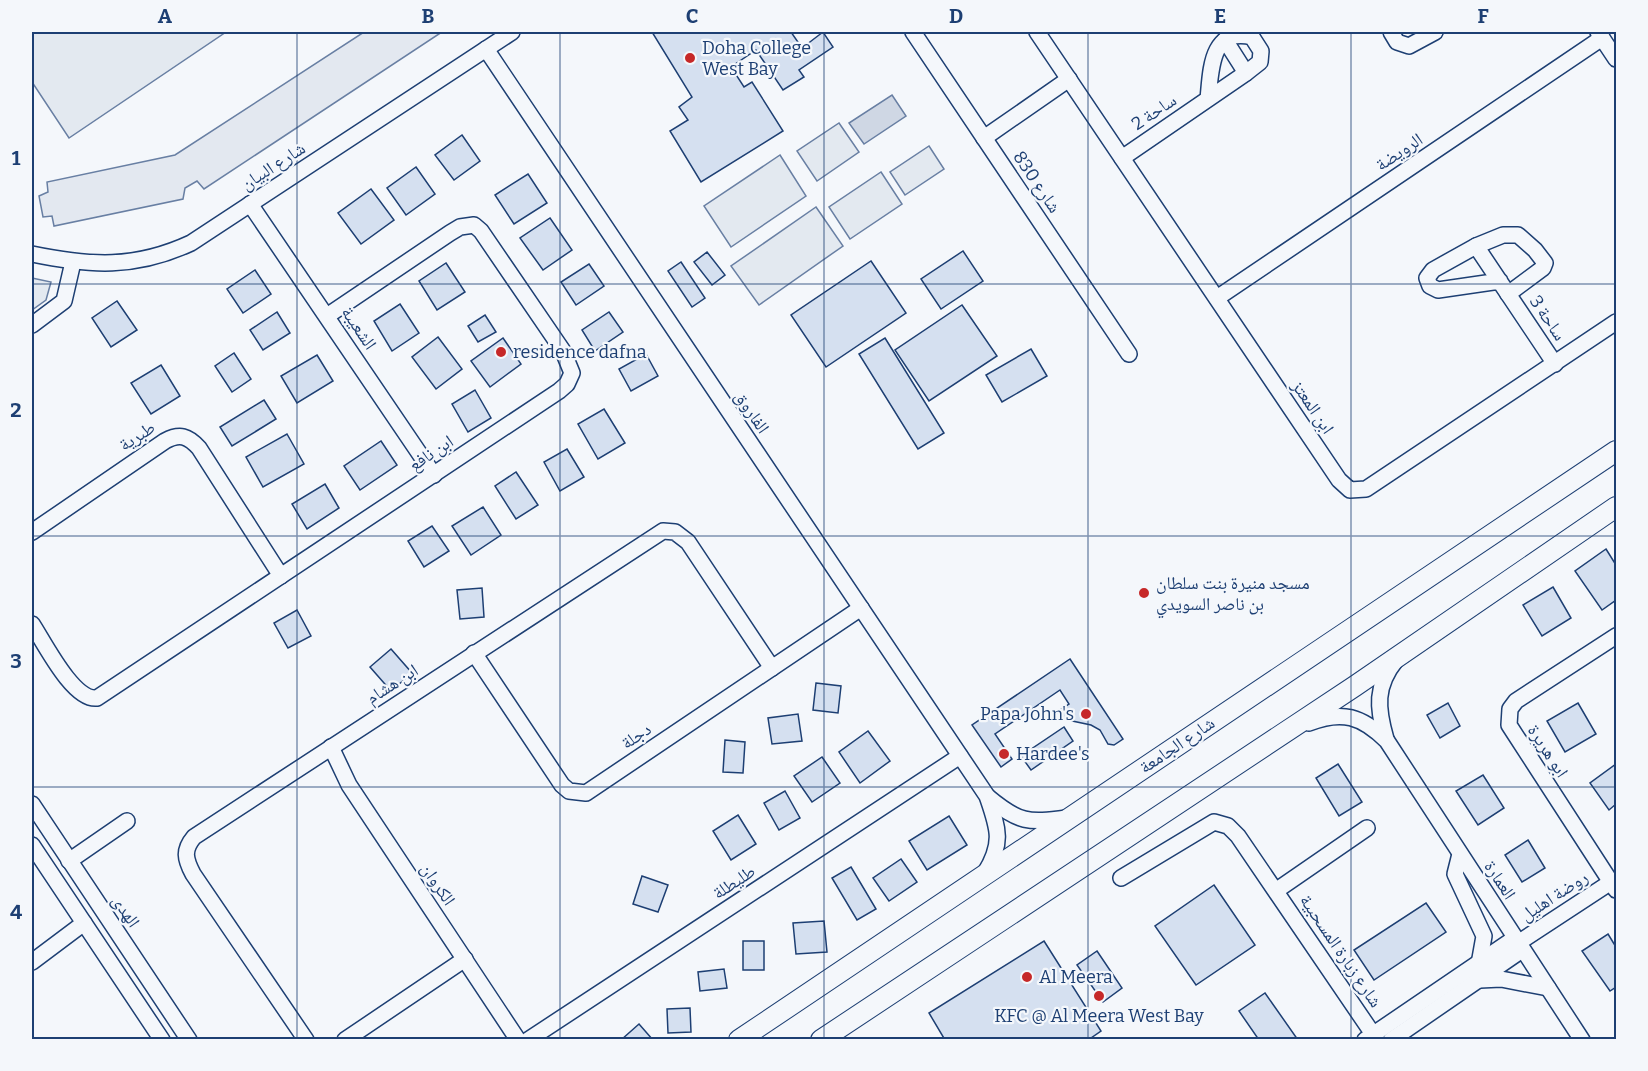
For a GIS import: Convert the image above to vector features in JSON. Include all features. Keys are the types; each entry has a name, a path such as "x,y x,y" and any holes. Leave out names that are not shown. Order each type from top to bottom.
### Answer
{"main road":[{"name":"شارع الجامعة","path":"739,1040 1617,451"},
{"path":"820,1040 1284,733 1617,507"}],"street":[{"name":"شارع البيان","path":"32,254 73,262 115,264 172,252 191,243 512,32"},
{"name":"شارع 830","path":"913,32 1129,354"},
{"name":"ابن المعتز","path":"1037,32 1339,480 1350,489 1358,491 1366,489 1617,322"},
{"path":"1391,32 1397,42 1409,46 1427,34"},
{"path":"1600,35 1617,59"},
{"name":"الرويضة","path":"1216,298 1600,35"},
{"name":"ساحة 2","path":"1122,158 1260,62 1262,51 1257,43 1247,36 1225,40"},
{"path":"1208,99 1213,59 1219,46 1225,40 1246,73"},
{"name":"الفاروق","path":"486,49 987,796 1006,813 1027,822 1070,818"},
{"path":"984,138 1069,79"},
{"name":"الشعيبة","path":"250,204 434,475"},
{"name":"ابن نافع","path":"32,624 72,685 83,696 97,698 567,384 572,369 485,236 474,225 460,227 450,233 327,316"},
{"name":"ساحة 3","path":"1503,235 1518,236 1545,263 1543,268 1504,287 1438,290 1430,286 1427,278 1433,270 1476,246 1503,235"},
{"name":"ساحة 3","path":"1476,246 1555,364"},
{"path":"32,325 64,302 73,262"},
{"name":"طبرية","path":"32,532 165,441 182,435 191,439 199,448 281,576"},
{"name":"ابن هشام","path":"306,1040 193,874 185,854 194,837 656,534 670,530 683,536 772,668"},
{"name":"دجلة","path":"474,653 562,784 577,793 594,789 861,608"},
{"name":"ابو هريرة","path":"1614,886 1512,734 1509,717 1516,701 1617,636"},
{"name":"العمارة","path":"1419,641 1394,662 1380,689 1378,713 1387,741 1582,1040"},
{"name":"العمارة","path":"1284,733 1334,715 1361,722 1387,741"},
{"name":"الكروان","path":"331,747 349,785 518,1040"},
{"name":"طليطلة","path":"528,1040 960,756"},
{"name":"الفاروق","path":"984,875 993,860 998,841 997,826 987,796"},
{"name":"الهدى","path":"32,804 189,1040"},
{"path":"69,861 126,821"},
{"name":"شارع زبارة المسحبية","path":"1121,878 1206,826 1221,822 1238,836 1277,890 1372,1038"},
{"name":"شارع زبارة المسحبية","path":"1277,890 1367,828"},
{"path":"32,845 162,1040"},
{"path":"1460,854 1455,874 1484,936 1479,964"},
{"name":"روضة اهليل","path":"1391,1040 1480,980 1518,944 1614,886"},
{"path":"32,962 84,923"},
{"path":"1372,1038 1479,964 1518,944"},
{"path":"345,1040 465,959"},
{"path":"1480,980 1501,979 1548,988"}],"shaded area":[{"path":"32,32 226,32 69,138 32,82"},
{"path":"364,32 442,32 204,189 197,181 185,188 183,199 54,226 52,216 43,217 39,196 48,192 47,182 175,155"},
{"path":"892,95 906,116 864,144 849,123"},
{"path":"839,123 859,152 817,181 797,151"},
{"path":"929,146 944,169 905,195 890,172"},
{"path":"780,155 806,196 731,247 704,206"},
{"path":"881,172 902,204 850,239 829,207"},
{"path":"816,207 843,246 759,305 731,266"},
{"path":"32,278 51,282 46,300 32,310"}],"building":[{"path":"652,32 791,32 802,48 823,32 833,47 799,70 804,77 783,90 756,50 731,67 744,87 752,82 783,131 701,182 670,131 688,120 679,107 692,97"},
{"path":"462,135 480,161 454,180 435,155"},
{"path":"416,167 435,194 406,215 387,188"},
{"path":"528,174 547,203 514,224 495,195"},
{"path":"371,189 394,220 361,244 338,213"},
{"path":"550,218 572,250 543,270 520,238"},
{"path":"963,251 983,281 941,309 921,279"},
{"path":"707,252 725,275 712,285 694,262"},
{"path":"871,261 906,313 826,367 791,315"},
{"path":"681,262 705,298 692,307 668,271"},
{"path":"446,263 465,292 437,310 419,281"},
{"path":"589,264 604,286 576,305 561,282"},
{"path":"255,270 271,294 243,313 227,289"},
{"path":"117,301 137,330 111,347 92,318"},
{"path":"400,304 419,333 392,351 374,321"},
{"path":"962,305 997,356 929,401 895,350"},
{"path":"277,312 290,333 263,350 250,330"},
{"path":"609,312 623,332 595,351 582,330"},
{"path":"485,315 496,332 478,342 468,326"},
{"path":"438,337 462,369 436,389 412,357"},
{"path":"503,338 521,364 490,387 471,361"},
{"path":"885,338 944,433 918,449 859,354"},
{"path":"1031,349 1047,376 1002,402 986,375"},
{"path":"234,353 251,379 232,392 215,366"},
{"path":"646,354 658,376 631,391 619,369"},
{"path":"317,355 333,381 297,403 281,376"},
{"path":"161,365 180,396 151,414 131,383"},
{"path":"475,390 491,418 468,432 452,404"},
{"path":"264,400 276,419 232,446 220,427"},
{"path":"604,409 625,443 598,459 578,424"},
{"path":"287,434 304,464 263,487 246,457"},
{"path":"381,441 397,465 360,490 344,466"},
{"path":"567,449 584,477 560,491 544,462"},
{"path":"516,472 538,505 516,519 495,486"},
{"path":"325,484 339,508 307,529 292,504"},
{"path":"483,507 501,535 471,555 452,526"},
{"path":"432,526 449,551 424,567 408,541"},
{"path":"1606,549 1616,565 1616,600 1602,610 1575,571"},
{"path":"1553,587 1571,618 1542,636 1523,605"},
{"path":"482,588 484,617 460,619 457,590"},
{"path":"297,610 311,636 288,648 274,623"},
{"path":"391,649 412,673 391,691 370,667"},
{"path":"1070,659 1123,739 1114,745 1108,744 1100,730 1091,725 1063,719 1057,712 1069,704 1060,690 995,734 1012,759 1001,767 972,725"},
{"path":"816,683 841,686 838,713 813,710"},
{"path":"1448,703 1460,726 1440,738 1427,715"},
{"path":"1578,703 1596,734 1565,752 1547,721"},
{"path":"798,714 802,741 772,744 768,718"},
{"path":"1064,727 1073,741 1031,770 1021,756"},
{"path":"868,731 890,761 860,783 839,752"},
{"path":"725,740 745,742 743,773 723,772"},
{"path":"822,757 840,783 812,802 794,776"},
{"path":"1338,764 1362,802 1339,816 1316,778"},
{"path":"1616,764 1616,804 1609,810 1590,783"},
{"path":"1483,775 1504,808 1478,825 1456,791"},
{"path":"785,791 800,818 779,830 764,803"},
{"path":"738,815 756,844 731,860 713,831"},
{"path":"949,816 967,845 927,870 909,841"},
{"path":"1528,840 1545,868 1522,882 1505,855"},
{"path":"901,859 917,882 889,901 873,878"},
{"path":"851,867 876,909 857,920 832,878"},
{"path":"642,876 668,885 658,912 633,904"},
{"path":"1214,885 1255,945 1196,985 1155,926"},
{"path":"1426,903 1446,932 1374,980 1354,950"},
{"path":"824,921 827,952 796,954 793,923"},
{"path":"1608,934 1616,947 1616,987 1610,991 1582,951"},
{"path":"743,941 764,941 764,970 743,970"},
{"name":"Al Meera","path":"1044,941 1101,1031 1088,1040 945,1040 929,1013"},
{"path":"1097,951 1122,988 1103,1002 1077,965"},
{"path":"724,969 727,988 700,991 698,972"},
{"path":"1265,993 1298,1040 1259,1040 1239,1011"},
{"path":"690,1008 691,1032 668,1033 667,1009"},
{"path":"639,1024 653,1040 621,1040"}],"place":[{"name":"Doha College West Bay","path":"690,58"},
{"name":"residence dafna","path":"501,352"},
{"name":"مسجد منيرة بنت سلطان بن ناصر السويدي","path":"1144,593"},
{"name":"Papa John's","path":"1086,714"},
{"name":"Hardee's","path":"1004,754"},
{"name":"Al Meera","path":"1027,977"},
{"name":"KFC @ Al Meera West Bay","path":"1099,996"}]}
